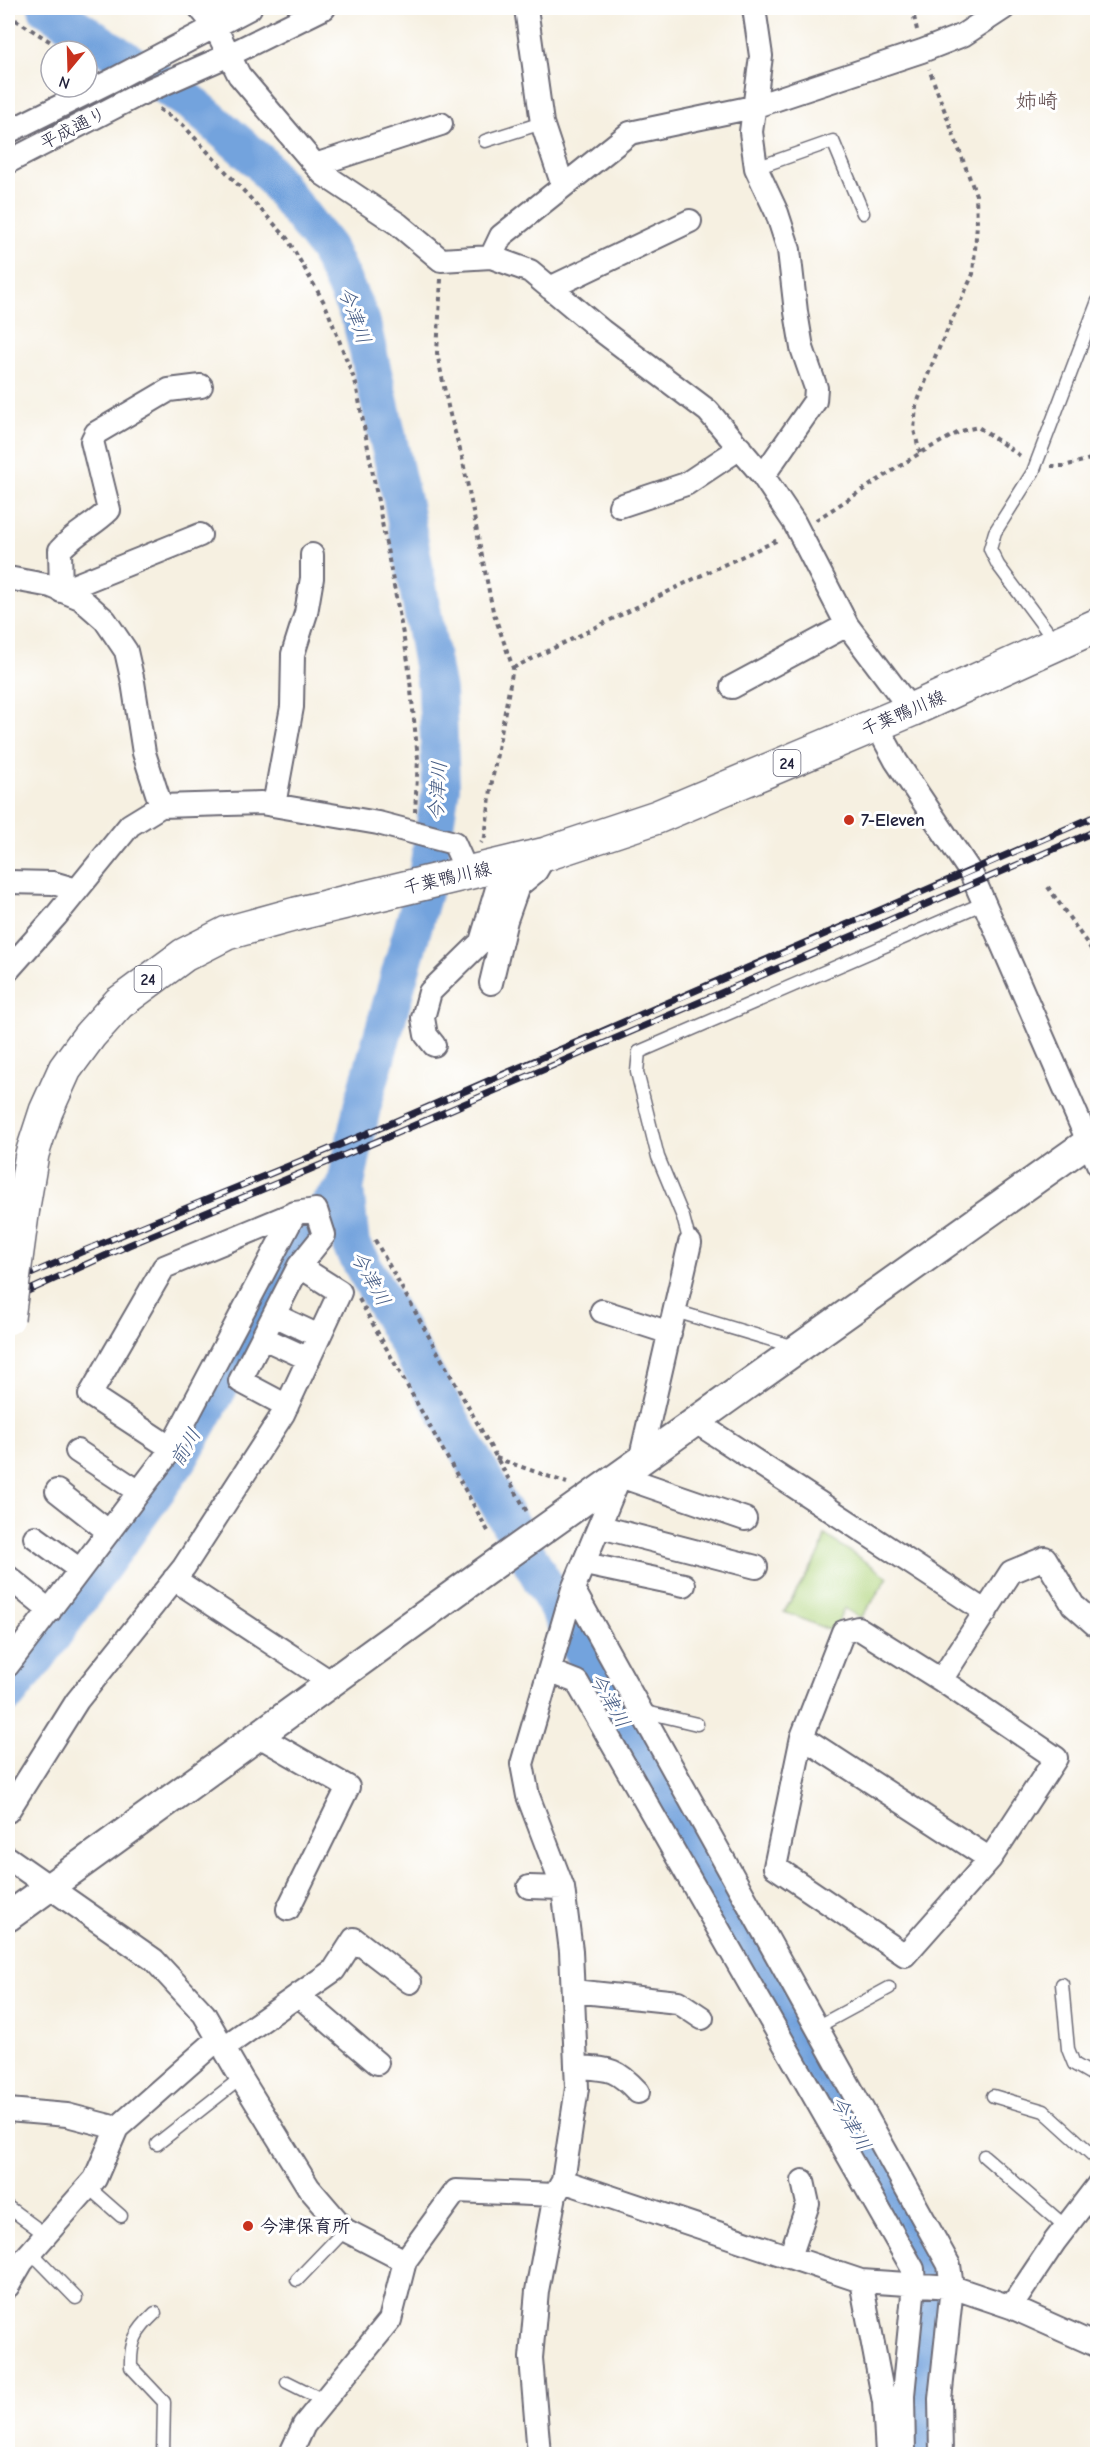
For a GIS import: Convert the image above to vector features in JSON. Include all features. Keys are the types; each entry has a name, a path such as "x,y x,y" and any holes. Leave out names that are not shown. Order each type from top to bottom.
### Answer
{"main road":[{"name":"千葉鴨川線","path":"8,1318 32,1154 46,1111 60,1080 90,1035 119,1003 148,979 184,955 227,933 296,914 546,854 657,817 911,710 1098,625"}],"street":[{"path":"250,8 207,13 239,75 323,174 398,224 441,260 490,257 530,271 602,331 708,411 763,476 800,531 847,625 911,710"},
{"path":"229,55 324,8"},
{"path":"526,8 542,123 563,186"},
{"path":"754,8 761,56 751,132 756,168 777,213 789,250 802,348 816,388 815,400 763,476"},
{"path":"490,257 501,236 630,133 753,107 922,51 963,35 1004,8"},
{"name":"平成通り","path":"8,132 164,53 207,13"},
{"name":"平成通り","path":"8,162 138,95 229,55"},
{"path":"315,165 441,124"},
{"path":"550,288 690,221"},
{"path":"62,591 60,550 80,531 98,522 109,510 92,441 96,433 169,390 201,386"},
{"path":"620,506 686,484 740,448"},
{"path":"62,591 200,535"},
{"path":"274,805 292,707 293,654 306,613 312,578 312,555"},
{"path":"8,578 51,586 80,598 105,621 126,651 144,753 161,806"},
{"path":"732,687 847,625"},
{"path":"8,1917 630,1468 800,1348 1094,1147 971,873 896,761 876,724"},
{"path":"8,970 130,825 161,806 261,803 378,823 454,843 467,872"},
{"path":"491,983 506,920 518,886 536,871 546,854"},
{"path":"434,1045 426,1035 423,1018 430,992 481,942 504,865"},
{"path":"8,882 53,883 77,890"},
{"path":"171,1448 90,1395 164,1267 295,1213 316,1210 324,1235 299,1266 240,1381 287,1406"},
{"path":"11,1653 50,1611 171,1448 295,1213"},
{"path":"539,2454 531,2358 537,2291 577,2088 571,1951 563,1888 528,1796 522,1764 573,1589 600,1527 630,1468 670,1333 690,1243"},
{"path":"8,1811 77,1701 174,1579 287,1406 340,1292 299,1266"},
{"path":"602,1311 670,1333"},
{"path":"274,1315 319,1336"},
{"path":"264,1338 309,1359"},
{"path":"696,1422 986,1612"},
{"path":"77,1451 139,1492"},
{"path":"630,1468 746,1519"},
{"path":"57,1491 109,1532"},
{"path":"600,1527 756,1567"},
{"path":"35,1537 80,1570"},
{"path":"941,1680 1011,1572 1045,1558 1073,1605 1098,1627"},
{"path":"585,1564 684,1585"},
{"path":"8,1577 50,1611"},
{"path":"174,1579 332,1683"},
{"path":"573,1589 949,2265 952,2287 940,2399 941,2454"},
{"path":"858,1628 941,1680 1056,1758 990,1858 905,1955 775,1868 802,1737 843,1632 858,1628"},
{"path":"549,1671 577,1682 913,2269 914,2285 903,2395 904,2454"},
{"path":"259,1736 348,1787 288,1909"},
{"path":"802,1737 990,1858"},
{"path":"8,1858 154,1960 204,2014 240,2078 309,2188 345,2230 405,2261"},
{"path":"529,1887 563,1888"},
{"path":"8,2286 31,2252 95,2180 117,2128 221,2043 334,1970 354,1939 410,1982"},
{"path":"573,1991 678,2002 702,2018"},
{"path":"298,1995 377,2063"},
{"path":"576,2067 611,2069 638,2092"},
{"path":"8,2110 67,2115 117,2128"},
{"path":"790,2257 808,2204 803,2181"},
{"path":"1011,2307 1098,2185"},
{"path":"292,2453 304,2424 390,2320 405,2261 456,2191 559,2188 790,2257 861,2281 952,2287 1011,2307 1098,2346"},
{"path":"861,2281 884,2402 887,2454"}],"lane":[{"path":"485,141 542,123"},
{"path":"756,168 833,141 863,213"},
{"path":"1057,644 998,565 990,549 995,532 1033,472 1098,301"},
{"path":"690,1243 683,1217 658,1157 637,1072 639,1052 984,903"},
{"path":"675,1311 800,1348"},
{"path":"642,1711 697,1724"},
{"path":"1062,1984 1068,2049 1074,2064 1098,2078"},
{"path":"817,2027 888,1988"},
{"path":"157,2144 240,2078"},
{"path":"993,2096 1044,2111 1098,2160"},
{"path":"984,2156 1066,2227"},
{"path":"88,2187 121,2216"},
{"path":"8,2207 46,2235"},
{"path":"297,2280 345,2230"},
{"path":"31,2252 76,2298"},
{"path":"154,2313 138,2329 130,2351 131,2367 164,2402 163,2454"},
{"path":"287,2382 323,2400"}],"path":[{"path":"912,8 922,51 976,195 977,224 973,274 935,357 916,406 914,430 920,453"},
{"path":"8,15 46,39"},
{"path":"138,95 183,126 287,238 325,304 356,384 408,661 418,759 413,832"},
{"path":"441,260 437,353 448,411 462,457 493,611 513,668 484,837 467,872"},
{"path":"1048,887 1098,959"},
{"path":"375,1240 539,1534"},
{"path":"358,1296 488,1531"},
{"path":"496,1458 596,1493"}],"green space":[{"path":"825,1535 888,1577 861,1618 844,1608 834,1632 784,1612 820,1553"}],"waterway":[{"name":"今津川","path":"47,8 193,104 261,163 327,248 361,320 403,505 437,692 441,787 426,882 362,1107 345,1189 351,1245 938,2276 924,2454"},
{"name":"前川","path":"8,1694 38,1656 179,1459 304,1234 344,1190"}],"railway":[{"path":"8,1284 387,1125 1098,815"},
{"path":"8,1300 129,1245 378,1141 1098,830"}],"place":[{"name":"7-Eleven","path":"849,820"},
{"name":"今津保育所","path":"248,2226"}],"district":[{"name":"姉崎","path":"1037,101"}]}
